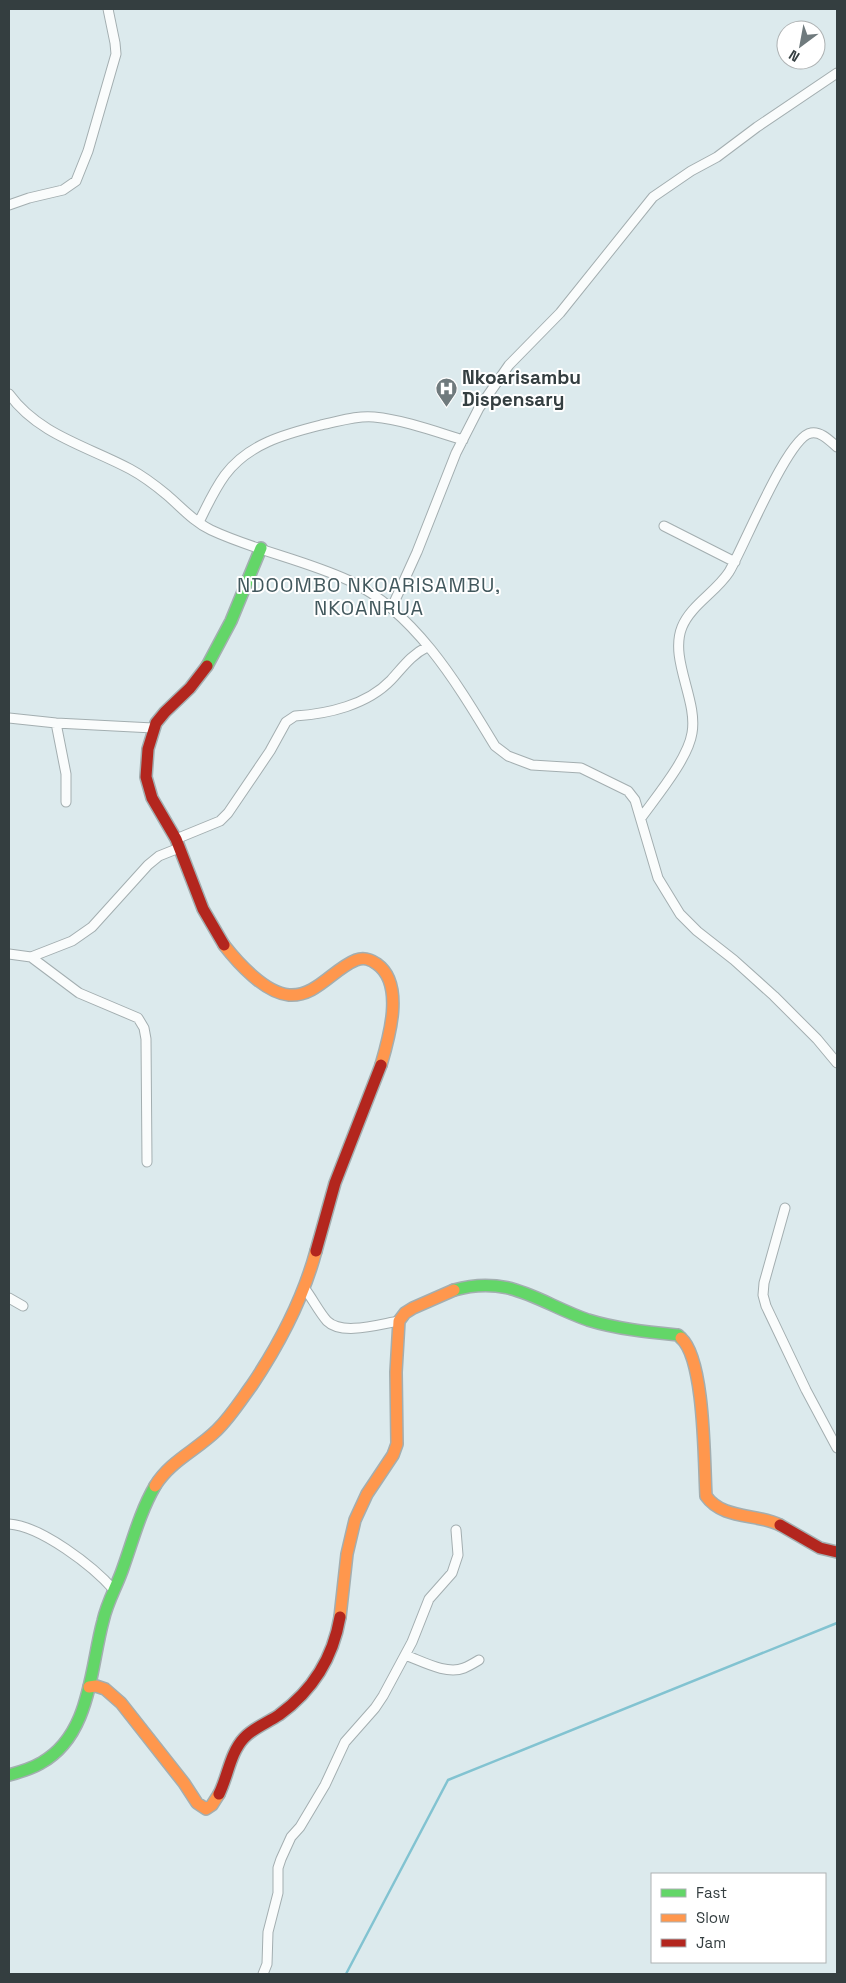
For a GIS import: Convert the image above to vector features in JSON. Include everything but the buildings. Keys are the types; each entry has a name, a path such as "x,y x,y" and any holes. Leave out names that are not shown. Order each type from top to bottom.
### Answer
{"street":[{"path":"9,205 63,190 76,181 88,151 116,54 108,9"},
{"path":"392,608 417,552 443,483 463,440 479,408 504,371 560,313 653,197 691,171 717,157 837,72"},
{"path":"9,394 26,413 61,438 149,480 199,522 212,530 349,581 371,593 392,608 427,647 460,691 500,751 532,765 581,768 628,791 633,797 641,818 658,878 680,914 697,931 734,960 774,996 817,1039 837,1063"},
{"path":"199,522 225,476 236,463 258,446 276,437 343,420 372,417 396,421 463,440"},
{"path":"641,818 682,758 692,733 693,717 680,652 679,637 681,627 693,610 723,582 735,562 779,470 800,440 806,434 812,432 820,434 837,447"},
{"path":"664,526 735,562"},
{"path":"9,1775 46,1761 62,1747 79,1718 96,1664 102,1621 140,1515 160,1477 168,1466 214,1433 234,1411 282,1335 305,1289 340,1170 371,1095 386,1043 392,1009 390,981 383,969 372,959 358,957 316,988 303,993 285,994 269,988 223,945 197,892 178,843 150,793 147,783 146,772 154,728 165,712 192,685 207,666 226,630 260,548"},
{"path":"31,957 72,940 92,927 148,865 178,843 220,821 237,801 289,719 295,716 329,711 366,700 391,680 413,654 427,647"},
{"path":"9,718 154,728"},
{"path":"56,722 66,774 66,802"},
{"path":"9,954 31,957 79,993 138,1018 142,1022 146,1039 147,1162"},
{"path":"785,1208 764,1283 763,1294 766,1306 806,1390 837,1448"},
{"path":"89,1687 96,1686 105,1690 121,1703 184,1783 197,1803 206,1809 212,1806 223,1786 229,1763 241,1741 251,1731 285,1711 306,1692 328,1657 338,1619 354,1522 368,1493 391,1458 398,1438 395,1370 399,1321 411,1309 442,1295 474,1285 499,1284 508,1286 573,1315 606,1325 629,1330 678,1335 689,1345 692,1353 702,1409 706,1496 709,1502 723,1510 769,1520 822,1549 837,1552"},
{"path":"305,1289 325,1318 337,1327 347,1329 399,1321"},
{"path":"9,1298 24,1306"},
{"path":"9,1524 32,1531 65,1549 98,1574 114,1590"},
{"path":"263,1974 267,1964 268,1932 278,1893 278,1868 283,1854 291,1837 300,1827 317,1798 345,1742 375,1708 405,1655 429,1599 452,1573 458,1555 456,1530"},
{"path":"405,1655 431,1665 455,1669 463,1669 479,1660"}],"waterway":[{"path":"346,1974 448,1780 837,1623"}],"traffic: fast":[{"path":"207,666 231,621 261,548"},
{"path":"454,1290 474,1286 508,1288 588,1320 621,1328 678,1335 681,1338"},
{"path":"9,1775 41,1763 57,1751 70,1736 86,1700 107,1607 121,1575 141,1516 155,1486"}],"traffic: slow":[{"path":"224,945 244,968 262,983 271,989 289,995 308,992 356,960 367,959 377,964 386,973 391,984 393,998 391,1026 381,1065"},
{"path":"155,1486 168,1470 217,1430 252,1385 290,1320 311,1269 316,1251"},
{"path":"340,1617 347,1554 355,1520 367,1494 393,1455 397,1444 396,1372 399,1321 405,1313 413,1308 454,1290"},
{"path":"681,1338 689,1349 699,1388 704,1437 706,1496 713,1504 731,1513 771,1521 780,1525"},
{"path":"89,1687 96,1686 105,1689 121,1703 184,1783 197,1803 206,1809 212,1805 219,1794"}],"traffic: jam":[{"path":"207,666 190,688 156,723 148,749 146,777 152,798 176,839 203,909 224,945"},
{"path":"316,1251 335,1183 381,1065"},
{"path":"780,1525 820,1548 837,1552"},
{"path":"219,1794 235,1751 244,1738 291,1706 311,1684 326,1660 337,1632 340,1617"}],"place":[{"name":"Nkoarisambu Dispensary","path":"446,407"}],"district":[{"name":"NDOOMBO NKOARISAMBU, NKOANRUA","path":"369,596"}]}
